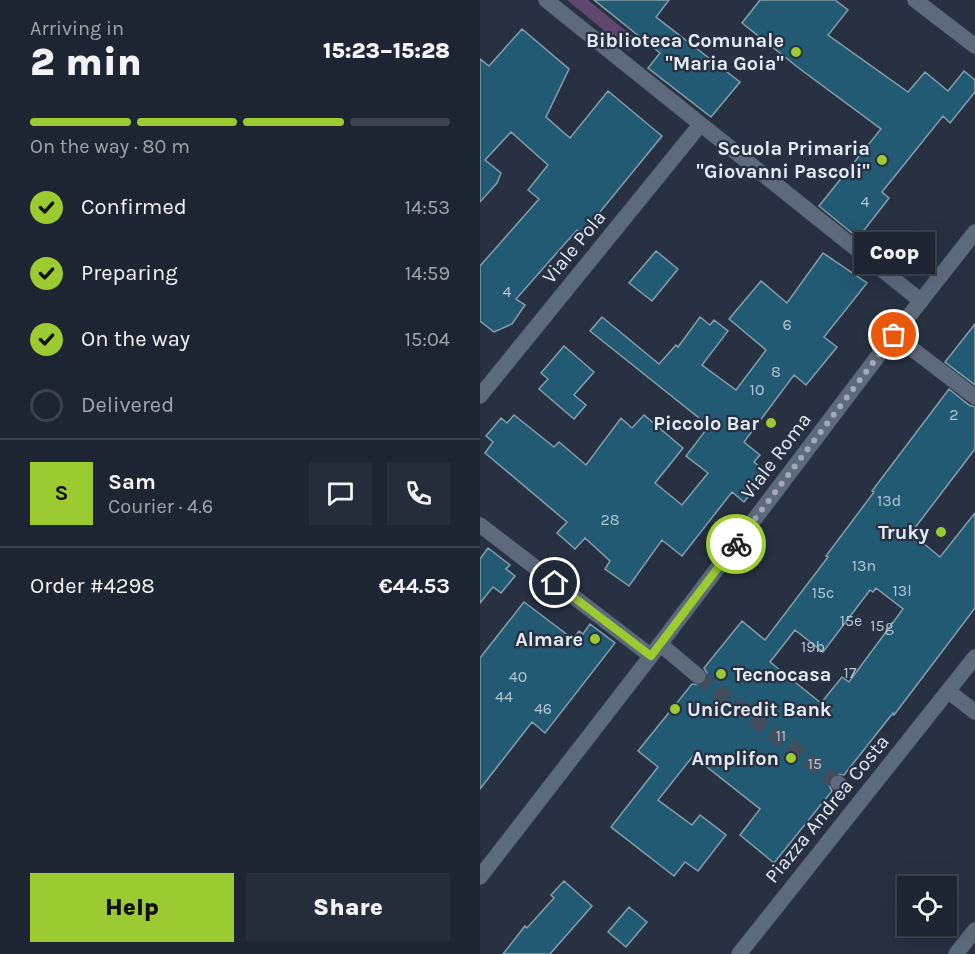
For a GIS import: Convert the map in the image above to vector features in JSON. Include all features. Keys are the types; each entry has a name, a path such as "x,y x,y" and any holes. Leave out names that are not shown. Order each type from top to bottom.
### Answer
{"street":[{"path":"546,0 921,301"},
{"path":"915,0 975,46"},
{"name":"Viale Pola","path":"480,396 700,125"},
{"name":"Viale Roma","path":"480,877 975,232"},
{"path":"894,335 975,397"},
{"path":"480,525 656,650 699,676"},
{"name":"Piazza Andrea Costa","path":"739,954 975,657"},
{"path":"948,691 975,712"},
{"path":"956,954 975,930"}],"shaded area":[{"path":"567,0 588,0 637,40 629,51"}],"building":[{"path":"594,0 669,0 656,17 740,82 711,117 648,68 660,53"},
{"name":"Scuola Primaria \"Giovanni Pascoli\"","path":"760,0 835,0 848,10 828,35 908,92 925,72 948,91 964,71 975,80 975,92 950,123 943,116 882,192 889,198 858,238 819,206 881,129 742,23"},
{"path":"522,29 569,69 546,117 570,138 608,91 662,136 582,234 577,230 516,299 525,305 512,324 494,332 480,321 480,266 539,199 528,190 548,165 511,132 485,160 501,173 497,183 480,202 480,59 489,66"},
{"path":"656,251 678,269 652,301 629,283"},
{"path":"823,253 867,283 824,337 837,347 806,385 794,375 744,442 760,455 754,462 767,473 744,502 732,492 682,556 662,540 629,586 605,569 610,561 585,538 575,549 557,533 567,522 485,453 493,442 486,436 501,418 507,423 514,415 554,447 559,442 586,465 621,418 632,428 644,415 683,448 655,483 682,505 708,473 686,456 709,426 590,331 602,317 659,364 676,345 678,347 700,317 710,325 714,320 728,331 702,365 736,390 766,350 729,319 761,281 787,303"},
{"path":"975,324 975,385 945,362"},
{"path":"564,346 594,372 574,395 586,405 574,419 539,389 548,379 541,373"},
{"path":"949,389 975,407 975,449 911,533 940,557 975,513 975,608 894,715 893,713 844,775 836,774 831,777 829,785 832,791 774,863 740,835 760,809 693,756 658,800 692,825 700,815 726,835 698,871 685,862 674,876 611,827 658,767 638,751 692,684 701,685 706,682 707,673 704,668 742,621 765,640 828,557 826,556 874,492 872,491","holes":["876,588 903,609 849,682 842,677 821,703 770,662 795,630 823,652 870,590 873,592"]},
{"path":"488,548 510,565 506,569 515,576 501,593 493,587 480,603 480,559"},
{"path":"524,602 573,639 579,631 583,634 590,624 615,643 545,733 532,722 480,789 480,658"},
{"path":"564,881 592,906 550,954 503,954 525,926 527,928 554,898 551,895"},
{"path":"629,907 647,922 626,947 608,932"}],"tunnel":[{"path":"698,676 838,783"}],"way so far":[{"path":"736,544 894,335"}],"place":[{"name":"Biblioteca Comunale \"Maria Goia\"","path":"796,52"},
{"name":"Scuola Primaria \"Giovanni Pascoli\"","path":"882,160"},
{"name":"Coop","path":"894,335"},
{"name":"Piccolo Bar","path":"771,423"},
{"name":"Truky","path":"941,532"},
{"name":"Almare","path":"595,639"},
{"name":"Tecnocasa","path":"721,674"},
{"name":"UniCredit Bank","path":"675,709"},
{"name":"Amplifon","path":"791,758"}],"route":[{"path":"555,583 651,656 736,544"}]}
